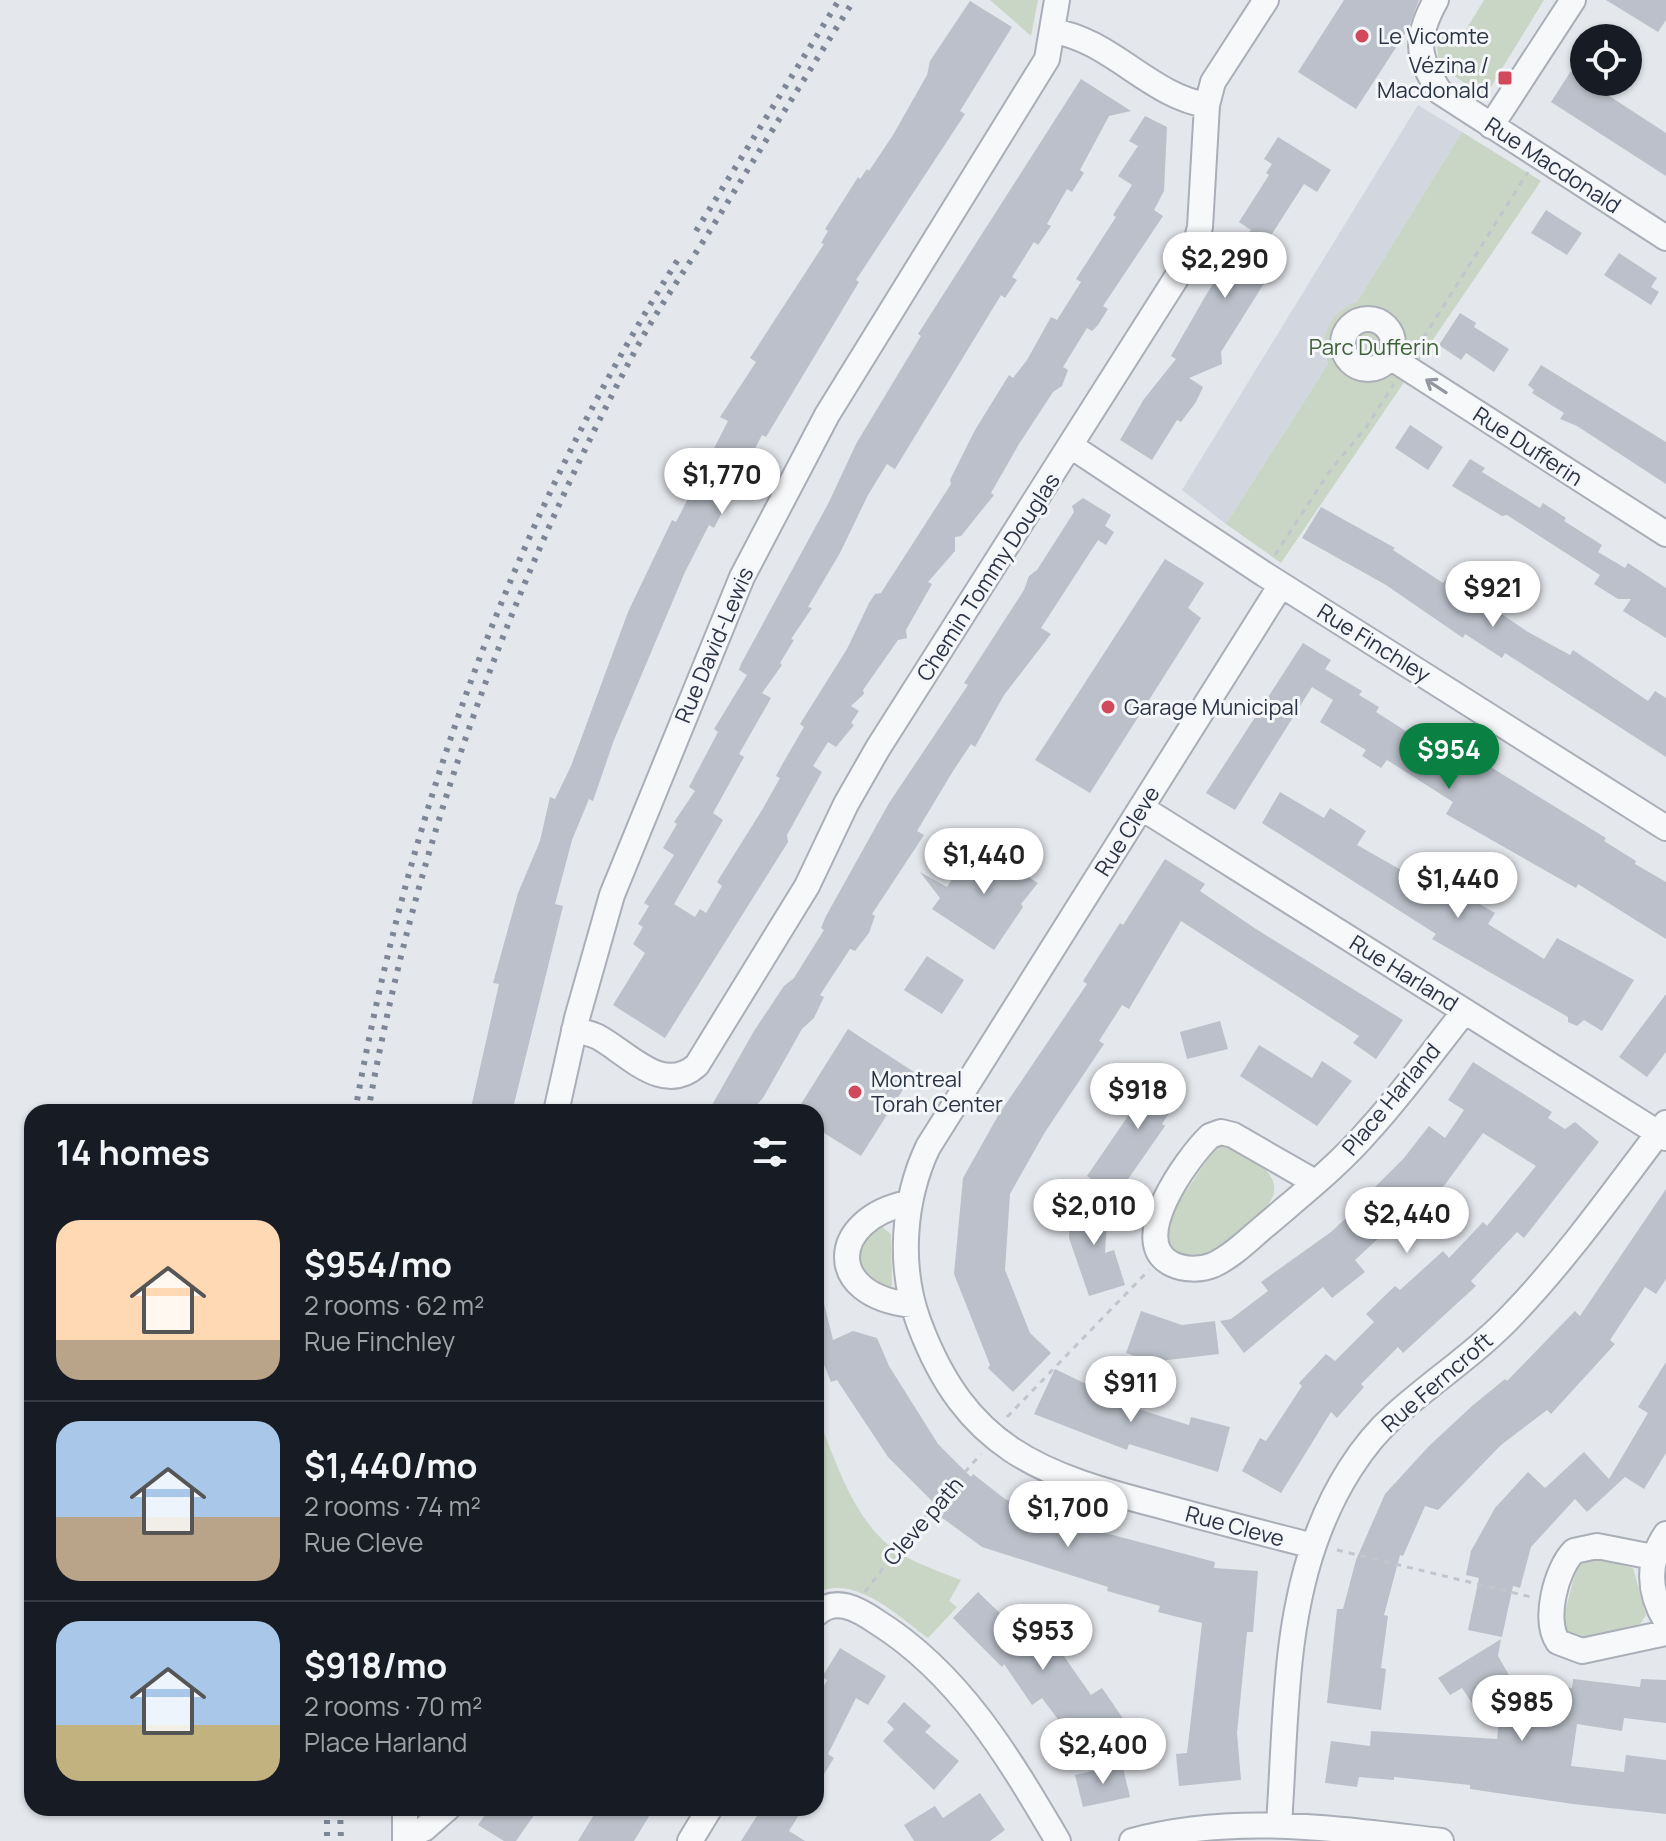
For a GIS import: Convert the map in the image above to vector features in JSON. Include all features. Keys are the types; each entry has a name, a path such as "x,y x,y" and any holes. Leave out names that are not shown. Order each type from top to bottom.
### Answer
{"street":[{"name":"Rue David-Lewis","path":"558,1104 574,1030 617,880 742,577 827,415 1047,59 1057,0"},
{"name":"Chemin Tommy Douglas","path":"574,1030 597,1036 659,1075 682,1075 697,1065 807,886 846,804 878,748 1194,250 1200,227 1207,105 1213,82 1266,0"},
{"name":"Rue Macdonald","path":"1436,0 1419,43 1428,74 1440,92 1666,238"},
{"path":"1491,126 1573,0"},
{"path":"1053,31 1080,36 1186,102 1207,105"},
{"name":"Rue Dufferin","path":"1400,364 1666,534"},
{"name":"Rue Finchley","path":"1071,446 1281,585 1666,828"},
{"name":"Rue Cleve","path":"1281,585 928,1147 908,1203 908,1280 912,1305 951,1393 985,1430 1038,1467 1084,1487 1321,1548"},
{"name":"Rue Harland","path":"1142,808 1464,1012 1663,1131"},
{"name":"Place Harland","path":"1313,1181 1233,1135 1221,1132 1210,1136 1156,1220 1156,1244 1162,1258 1175,1266 1193,1269 1210,1267 1226,1258 1313,1181 1370,1130 1464,1012"},
{"name":"Rue Ferncroft","path":"1279,1824 1294,1627 1321,1548 1323,1520 1362,1449 1393,1416 1514,1314 1663,1131"},
{"path":"908,1203 884,1208 871,1216 859,1228 847,1257 849,1274 858,1287 871,1296 912,1305"},
{"path":"1666,1534 1653,1557 1654,1594 1666,1621"},
{"path":"1653,1557 1597,1546 1574,1551 1563,1570 1550,1620 1558,1642 1582,1651 1666,1633"},
{"path":"824,1609 830,1605 851,1607 916,1648 954,1687 989,1731 1058,1841"},
{"path":"405,1816 405,1838 424,1829 439,1816"},
{"path":"690,1841 705,1816"},
{"path":"1132,1841 1210,1827 1279,1824 1441,1841"}],"path":[{"path":"1272,559 1329,472 1367,426 1400,364 1530,169"},
{"path":"1001,1423 1155,1265"},
{"name":"Cleve path","path":"862,1595 901,1544 986,1448"},
{"path":"1321,1548 1543,1600"}],"shaded area":[{"path":"1418,105 1462,132 1357,302 1337,314 1325,356 1328,364 1226,524 1182,490"}],"green space":[{"path":"990,0 1038,0 1031,36"},
{"path":"1484,0 1544,0 1489,90 1482,95 1440,66 1437,48 1442,35 1457,44"},
{"name":"Parc Dufferin","path":"1462,132 1541,181 1281,563 1226,524 1328,364 1326,335 1333,319 1357,302"},
{"path":"1217,1145 1231,1146 1265,1169 1273,1180 1274,1190 1264,1210 1220,1247 1205,1257 1189,1258 1172,1250 1166,1233 1171,1214"},
{"path":"877,1223 891,1234 892,1286 882,1290 860,1270 861,1243"},
{"path":"824,1433 858,1509 879,1536 907,1557 961,1580 949,1601 957,1607 928,1638 876,1600 847,1589 824,1590"},
{"path":"1593,1557 1633,1568 1646,1615 1640,1624 1587,1640 1565,1633 1563,1620 1577,1565"}],"building":[{"name":"Le Vicomte","path":"1344,0 1419,0 1408,29 1356,109 1298,72"},
{"path":"1606,0 1666,0 1666,20 1658,32"},
{"path":"970,1 1012,27 960,111 965,114 856,280 859,282 766,437 762,435 714,528 709,525 685,572 614,740 593,801 589,799 572,840 555,904 563,906 514,1104 472,1104 499,984 493,983 518,893 540,841 550,797 555,799 571,766 628,612 672,520 676,522 728,421 720,417 756,362 750,358 824,244 821,243 828,231 825,229 858,177 860,179 867,169 869,171 893,135 927,75 930,61"},
{"path":"1570,73 1570,96 1609,96 1666,133 1666,176 1551,102"},
{"path":"1081,79 1131,111 1109,116 1080,170 1084,173 1072,192 1067,189 1047,224 1051,226 1038,245 1034,242 1012,277 1017,280 1005,298 1001,295 895,469 887,464 868,495 840,553 808,607 812,608 791,639 794,640 780,663 782,665 762,693 771,698 739,754 744,757 713,813 723,820 674,904 695,917 700,909 706,913 722,886 717,882 780,778 776,776 804,727 800,724 847,649 869,603 875,594 881,593 951,484 950,480 975,430 1009,375 1013,378 1027,360 1051,317 1057,320 1081,282 1076,279 1116,217 1113,215 1132,185 1118,176 1138,146 1129,141 1145,116 1167,127 1164,191 1154,210 1163,216 1103,306 1108,309 1098,325 1092,331 1087,328 1063,367 1068,370 1062,386 1053,392 1019,444 991,493 994,495 961,536 955,537 955,551 928,582 932,584 906,630 907,638 898,640 863,690 864,694 851,706 859,711 851,723 854,725 836,747 828,742 813,766 822,772 787,835 788,842 665,1038 613,1005 645,953 633,944 643,927 638,924 649,906 644,903 674,855 663,848 677,824 674,822 695,791 689,787 718,732 714,729 747,675 739,670 741,664 829,502 856,444 921,336 918,334"},
{"path":"1278,137 1331,170 1317,192 1304,184 1263,248 1280,258 1221,352 1222,364 1189,378 1203,387 1196,402 1181,422 1177,420 1152,460 1120,440 1144,399 1176,359 1171,356 1215,281 1228,280 1231,254 1251,230 1239,222 1269,175 1266,173 1272,164 1264,159"},
{"path":"1546,210 1582,233 1567,255 1531,233"},
{"path":"1619,253 1657,278 1651,287 1659,292 1651,305 1604,275"},
{"path":"1460,313 1476,323 1474,327 1509,349 1494,372 1466,353 1461,360 1439,345"},
{"path":"1541,365 1666,442 1666,484 1577,426 1560,419 1564,413 1532,393 1534,390 1528,385"},
{"path":"1410,425 1443,447 1428,470 1395,448"},
{"path":"1470,459 1485,468 1482,472 1540,508 1543,503 1566,518 1564,521 1602,545 1598,552 1625,568 1628,563 1666,588 1666,638 1623,611 1631,599 1618,599 1594,584 1600,575 1507,515 1502,516 1452,486"},
{"path":"1083,498 1111,515 1105,526 1114,532 1106,545 1098,540 1041,628 1051,634 1004,695 975,747 971,744 953,771 917,831 924,835 872,914 875,916 869,933 855,951 850,949 820,995 824,997 814,1018 802,1029 763,1098 757,1104 713,1104 754,1031 784,986 794,978 824,930 821,928 826,916 889,803 968,685 964,683 1024,590 1029,576 1037,570 1074,512 1072,506"},
{"path":"1321,507 1395,548 1393,550 1443,583 1448,577 1528,632 1570,655 1573,650 1648,701 1655,691 1666,698 1666,757 1505,653 1502,658 1465,634 1463,638 1386,585 1302,538"},
{"name":"Garage Municipal","path":"1165,559 1204,583 1188,608 1201,618 1090,793 1035,760"},
{"path":"1303,643 1331,660 1325,669 1362,691 1359,695 1379,707 1376,712 1426,744 1431,738 1449,749 1447,755 1472,771 1479,760 1606,838 1604,841 1636,861 1635,864 1666,882 1666,939 1578,884 1576,888 1446,814 1453,802 1387,760 1381,768 1362,756 1366,750 1320,722 1333,700 1312,687 1235,810 1206,793"},
{"path":"1280,792 1324,818 1330,808 1366,831 1357,845 1456,901 1461,893 1495,913 1488,924 1544,959 1557,938 1634,980 1602,1031 1584,1020 1577,1026 1568,1022 1568,1017 1432,939 1436,934 1262,823"},
{"path":"976,843 996,856 1013,860 1017,870 1038,883 1021,904 1023,907 994,950 932,909 940,898 920,872 947,887"},
{"path":"1165,859 1205,884 1200,891 1256,929 1403,1020 1376,1059 1353,1043 1359,1036 1181,921 1129,1009 1122,1005 1099,1041 1104,1044 1045,1132 1010,1194 1005,1270 1030,1333 1051,1353 1013,1392 988,1368 990,1365 954,1274 963,1178 999,1114 1087,984 1083,981"},
{"path":"927,956 964,980 942,1014 904,990"},
{"path":"1666,994 1666,1052 1647,1077 1619,1057"},
{"path":"1220,1021 1228,1049 1187,1059 1180,1032"},
{"name":"Montreal Torah Center","path":"848,1029 914,1072 861,1156 824,1133 824,1104 801,1104"},
{"path":"1259,1045 1312,1078 1322,1061 1352,1081 1317,1126 1240,1076"},
{"path":"1473,1062 1552,1112 1548,1118 1565,1129 1575,1122 1599,1142 1524,1238 1517,1232 1471,1281 1476,1286 1403,1353 1398,1347 1361,1384 1364,1387 1337,1418 1331,1412 1281,1493 1242,1471 1260,1438 1266,1441 1302,1386 1299,1383 1326,1354 1335,1361 1374,1322 1366,1314 1395,1286 1400,1290 1443,1251 1449,1258 1483,1222 1487,1226 1536,1166 1483,1133 1435,1198 1405,1227 1398,1220 1355,1260 1365,1272 1332,1298 1323,1287 1244,1353 1220,1321 1231,1319 1268,1291 1261,1282 1331,1232 1372,1194 1370,1192 1404,1158 1429,1126 1445,1138 1464,1110 1448,1100"},
{"path":"1154,1066 1186,1087 1162,1124 1165,1126 1117,1195 1087,1176 1139,1100 1134,1097"},
{"path":"1666,1189 1666,1279 1656,1294 1645,1287 1610,1340 1615,1344 1551,1414 1547,1410 1501,1445 1438,1510 1425,1506 1403,1556 1400,1555 1384,1615 1388,1616 1381,1668 1386,1669 1381,1710 1327,1703 1337,1609 1343,1609 1356,1560 1385,1494 1429,1446 1472,1406 1505,1379 1507,1381 1575,1311 1580,1316"},
{"path":"1071,1200 1108,1202 1105,1253 1114,1250 1125,1285 1089,1296 1069,1238"},
{"path":"824,1303 833,1340 853,1331 877,1338 889,1366 938,1444 971,1477 973,1474 1005,1499 1060,1521 1215,1562 1214,1568 1258,1571 1253,1632 1247,1632 1237,1733 1241,1780 1179,1786 1176,1754 1187,1753 1202,1623 1158,1612 1160,1606 1107,1591 1108,1587 982,1547 941,1517 944,1513 888,1457 837,1380 831,1382 824,1365"},
{"path":"1141,1311 1182,1325 1215,1321 1219,1354 1151,1362 1126,1353"},
{"path":"1666,1362 1666,1453 1644,1489 1625,1477 1587,1512 1575,1499 1531,1547 1520,1588 1513,1586 1502,1637 1468,1630 1479,1578 1466,1575 1471,1551 1495,1508 1528,1472 1545,1488 1584,1452 1609,1479 1648,1413 1638,1407"},
{"path":"1055,1369 1101,1391 1099,1397 1189,1425 1191,1417 1230,1427 1218,1472 1129,1444 1127,1450 1034,1414"},
{"path":"978,1592 1009,1622 1019,1611 1056,1645 1091,1695 1102,1688 1131,1730 1099,1753 1083,1731 1072,1738 1042,1698 1032,1705 1004,1664 1002,1667 953,1618"},
{"path":"1501,1639 1498,1656 1514,1684 1572,1688 1573,1679 1640,1687 1641,1679 1666,1680 1666,1723 1624,1718 1622,1731 1577,1724 1571,1766 1624,1772 1626,1755 1666,1760 1666,1814 1573,1804 1470,1789 1470,1785 1394,1777 1394,1780 1359,1777 1357,1787 1325,1783 1331,1741 1370,1746 1371,1731 1497,1739 1503,1687 1474,1706 1462,1688 1450,1695 1438,1678"},
{"path":"840,1648 886,1676 868,1705 856,1698 828,1754 834,1758 824,1774 824,1686 827,1680 824,1674"},
{"path":"904,1702 931,1726 925,1732 959,1761 934,1790 883,1741 894,1729 887,1722"},
{"path":"1122,1764 1130,1797 1083,1807 1075,1775"},
{"path":"980,1793 1005,1830 990,1841 914,1841 904,1825 935,1806 943,1818"},
{"path":"484,1816 533,1816 516,1841 504,1841 478,1825"},
{"path":"593,1816 649,1816 634,1841 578,1841"},
{"path":"757,1816 798,1816 789,1831 805,1841 741,1841"}],"railway":[{"path":"696,231 839,0"},
{"path":"370,1104 412,914 440,816 472,720 547,531 590,439 645,334 854,0"},
{"path":"357,1104 377,1000 405,888 475,669 518,562 567,458 620,356 679,258"},
{"path":"327,1816 327,1841"},
{"path":"340,1816 341,1841"}],"place":[{"name":"Le Vicomte","path":"1362,36"},
{"name":"Vézina / Macdonald","path":"1505,78"},
{"name":"Garage Municipal","path":"1108,707"},
{"name":"Montreal Torah Center","path":"855,1092"}]}
